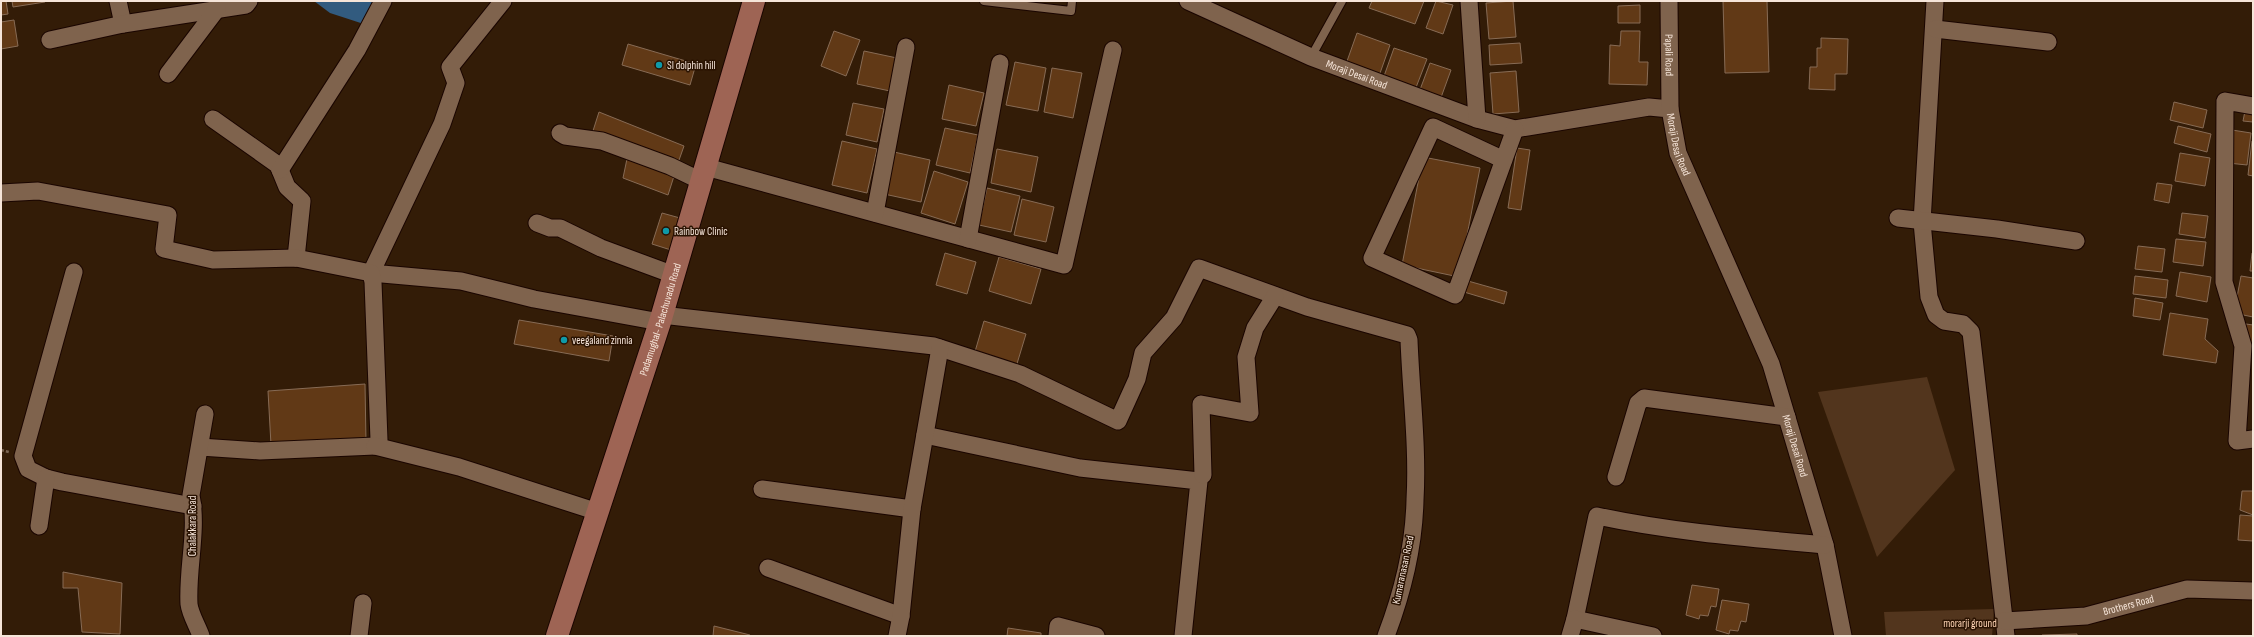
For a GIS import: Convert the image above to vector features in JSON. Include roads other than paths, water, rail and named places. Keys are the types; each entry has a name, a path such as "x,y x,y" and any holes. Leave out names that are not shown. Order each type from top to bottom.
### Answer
{"main road":[{"name":"Padamughal- Palachuvadu Road","path":"557,636 661,319 754,1"}],"street":[{"path":"118,1 123,24"},
{"path":"50,40 123,24 246,5 249,1"},
{"path":"280,170 357,50 383,1"},
{"path":"375,446 379,440 373,282 370,273 442,124 456,83 450,67 504,1"},
{"name":"Moraji Desai Road","path":"1188,1 1311,57 1477,119 1515,128 1649,107 1670,109 1678,153 1771,364 1825,545 1843,636"},
{"path":"1469,1 1477,119"},
{"name":"Papali Road","path":"1669,1 1670,109"},
{"path":"1935,1 1935,29 1922,222 1929,297 1936,316 1944,321 1963,324 1970,332 2005,628"},
{"path":"168,74 217,9"},
{"path":"1935,29 2048,42"},
{"path":"875,213 906,47"},
{"path":"560,132 565,136 602,141 670,166 875,213 1064,265 1113,50"},
{"path":"968,239 1000,64"},
{"path":"2253,106 2225,101 2224,282 2243,346 2237,441 2253,439"},
{"path":"213,120 278,166 287,186 302,202 296,258"},
{"path":"1504,160 1433,127 1372,258 1456,295 1504,160 1515,128"},
{"path":"1,193 38,191 168,215 164,249 213,260 296,258 370,273 461,281 534,299 661,319 910,343 940,348 1020,374 1118,420 1137,379 1143,353 1174,318 1198,269 1203,269 1275,296 1255,328 1246,357 1250,413 1201,404 1203,475"},
{"path":"1898,218 1922,222 1997,229 2076,241"},
{"path":"537,223 550,228 560,228 601,248 674,275"},
{"path":"74,272 23,456 28,469 46,478 193,506"},
{"name":"Kumaranasan Road","path":"1275,296 1344,319 1408,336 1415,453 1415,502 1401,589 1386,636"},
{"path":"897,636 901,616 912,509 940,348"},
{"path":"1616,477 1638,403 1644,398 1787,416"},
{"name":"Chalakkara Road","path":"201,636 189,605 193,506 191,495 205,414"},
{"path":"925,435 1080,468 1199,482 1183,636"},
{"path":"200,448 260,451 375,446 459,467 598,512"},
{"path":"39,526 46,478"},
{"path":"762,489 912,509"},
{"path":"1570,636 1597,516 1645,526 1695,533 1825,545"},
{"path":"768,568 901,616"},
{"name":"Brothers Road","path":"2005,628 2086,616 2187,589 2253,591"},
{"path":"360,636 363,603"},
{"path":"1575,619 1653,636"},
{"path":"1057,636 1058,626 1096,636"}],"lane":[{"path":"984,1 1072,11 1072,1"},
{"path":"1311,57 1342,1"}],"water":[{"path":"314,1 381,1 373,27 330,13"}],"place":[{"name":"SI dolphin hill","path":"659,65"},
{"name":"Rainbow Clinic","path":"666,231"},
{"name":"veegaland zinnia","path":"564,340"}],"park label":[{"name":"morarji ground","path":"1970,623"}]}
